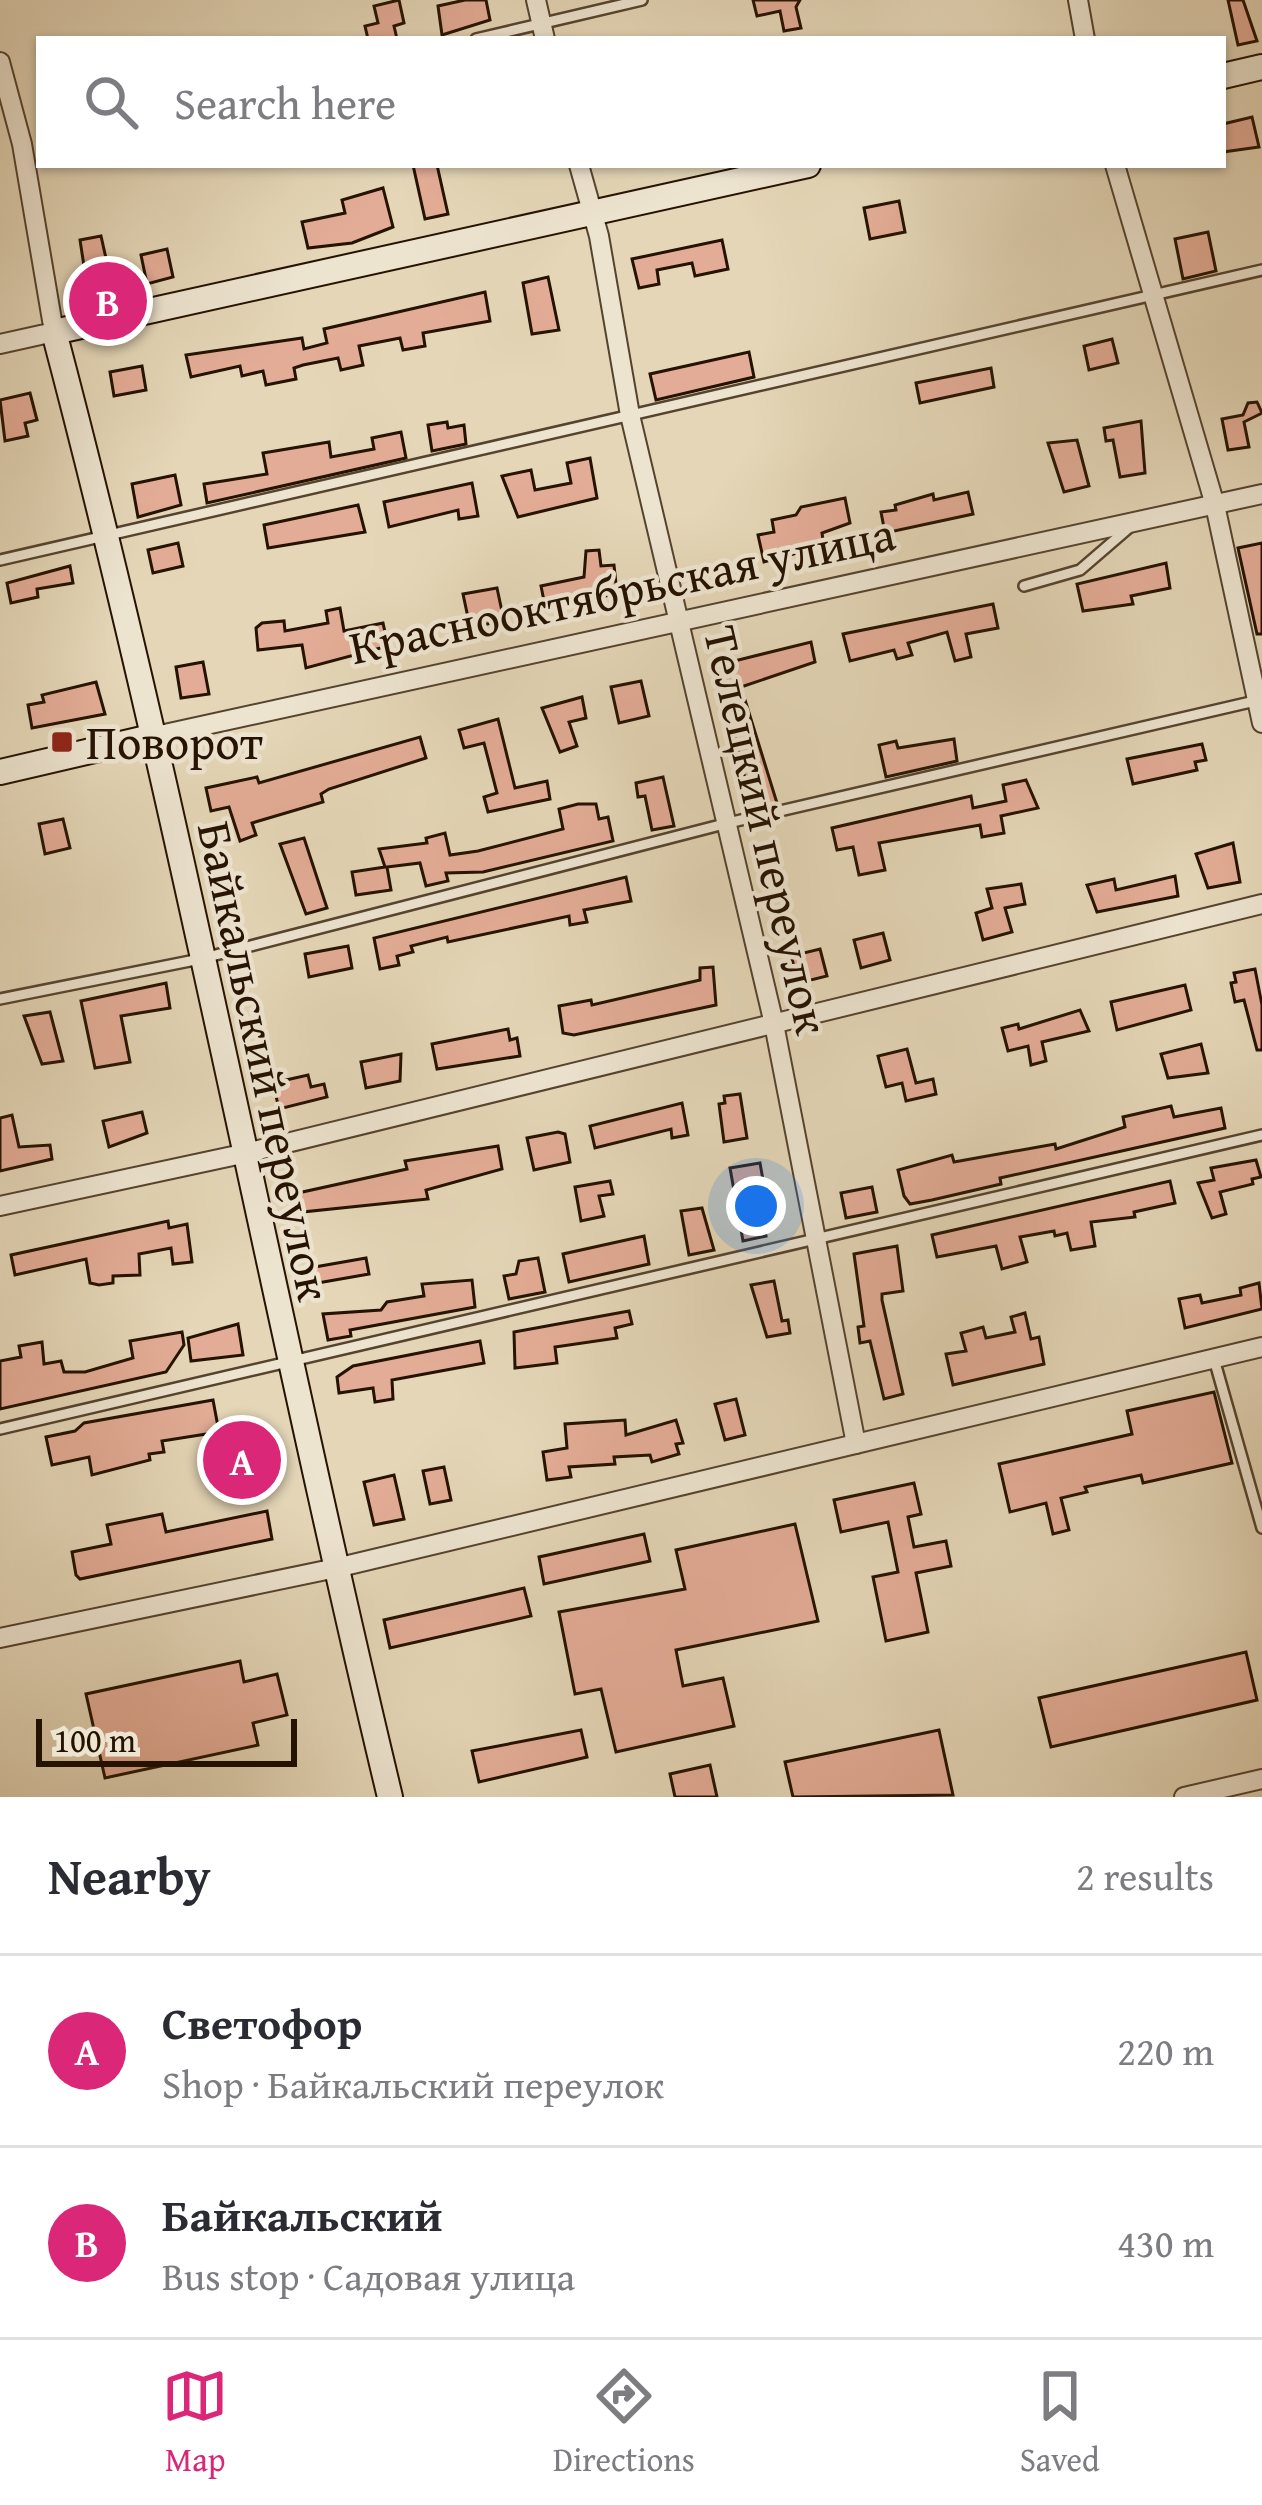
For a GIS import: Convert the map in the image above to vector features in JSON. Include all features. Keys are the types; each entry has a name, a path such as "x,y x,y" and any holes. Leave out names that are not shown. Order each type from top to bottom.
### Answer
{"main road":[{"path":"1226,75 1262,68"},
{"path":"54,332 794,168"},
{"name":"Байкальский переулок","path":"54,332 107,535 287,1361 390,1797"},
{"name":"Краснооктябрьская улица","path":"0,772 151,737"}],"street":[{"path":"536,0 543,32"},
{"path":"1078,0 1084,36"},
{"name":"Байкальский переулок","path":"0,62 31,142 54,332"},
{"name":"Телецкий переулок","path":"580,168 630,415 774,1024 856,1444"},
{"path":"1116,168 1215,505 1262,723"},
{"path":"0,344 54,332"},
{"name":"Краснооктябрьская улица","path":"151,737 1262,494"},
{"path":"0,1205 242,1154 1262,904"},
{"path":"0,1638 336,1568 1262,1348"},
{"path":"1184,1797 1262,1779"}],"lane":[{"path":"505,36 543,32 643,0"},
{"path":"0,560 1262,270"},
{"path":"1024,586 1080,570 1134,522"},
{"path":"0,999 200,959 728,823 1259,700"},
{"path":"0,1429 1262,1135"},
{"path":"1214,1359 1262,1528"}],"building":[{"path":"399,0 404,23 394,26 396,36 367,36 365,26 378,23 374,6"},
{"path":"486,0 490,20 442,35 438,6"},
{"path":"753,0 800,0 796,7 801,28 784,31 780,11 757,16"},
{"path":"1228,0 1243,0 1257,41 1238,45"},
{"path":"1252,117 1259,147 1226,152 1226,123"},
{"path":"414,168 438,168 448,214 425,219"},
{"path":"383,188 393,227 352,243 308,248 302,222 345,213 342,200"},
{"path":"899,201 905,232 870,239 864,208"},
{"path":"1208,232 1216,271 1183,279 1175,239"},
{"path":"101,236 114,294 89,299 80,240"},
{"path":"722,240 728,269 695,276 692,263 657,270 659,284 639,288 632,259"},
{"path":"167,249 173,277 147,284 141,255"},
{"path":"548,277 559,330 532,334 523,283"},
{"path":"485,292 490,321 423,333 425,346 403,350 400,338 359,346 363,365 341,370 338,358 303,365 294,368 296,379 266,385 263,371 242,376 240,366 191,377 186,355 302,338 304,349 327,343 324,329"},
{"path":"1112,339 1118,363 1089,370 1084,346"},
{"path":"749,352 754,377 656,400 650,374"},
{"path":"142,366 146,390 114,396 110,372"},
{"path":"991,368 994,387 920,403 916,383"},
{"path":"30,393 37,420 25,423 28,436 5,441 0,400"},
{"path":"1257,402 1262,413 1244,422 1249,447 1228,450 1222,419 1243,415 1248,403"},
{"path":"1141,421 1145,473 1120,477 1113,440 1106,441 1104,428"},
{"path":"447,422 448,428 464,425 466,444 432,451 428,425"},
{"path":"401,432 406,458 207,503 204,484 267,474 263,453 329,442 331,457 374,449 372,438"},
{"path":"1077,440 1089,486 1064,492 1048,443"},
{"path":"590,458 597,498 518,517 502,476 531,470 535,490 571,483 567,463"},
{"path":"175,475 181,505 138,517 132,484"},
{"path":"472,483 478,516 459,519 458,510 389,527 384,502"},
{"path":"968,492 973,514 885,533 881,512 896,510 895,505 933,494 934,500"},
{"path":"845,498 850,523 822,533 824,546 764,562 758,535 774,532 772,520 796,515 801,507"},
{"path":"358,505 365,532 268,548 264,525"},
{"path":"178,543 183,566 153,573 148,550"},
{"path":"1262,543 1262,634 1257,634 1238,548"},
{"path":"599,550 601,566 614,565 617,593 546,611 541,586 584,577 586,551"},
{"path":"1166,563 1170,588 1131,596 1133,604 1083,611 1077,584"},
{"path":"70,566 73,583 37,589 38,597 11,603 7,583"},
{"path":"497,588 504,621 470,627 463,594"},
{"path":"993,604 998,628 966,634 971,657 955,661 947,632 908,643 912,655 897,659 894,650 850,661 843,634"},
{"path":"340,608 344,631 383,623 388,646 306,668 302,645 258,650 256,628 262,623 284,621 285,631 328,623 326,611"},
{"path":"811,642 815,662 741,687 777,803 752,808 718,665"},
{"path":"203,662 209,694 181,698 176,667"},
{"path":"641,681 649,716 619,723 611,687"},
{"path":"96,682 105,714 32,728 28,705 44,702 42,695"},
{"path":"582,697 586,718 569,722 577,746 560,752 542,708"},
{"path":"498,719 515,788 547,781 550,799 488,812 484,797 497,793 484,743 464,748 459,730"},
{"path":"420,737 426,758 329,789 321,794 323,802 252,823 256,835 240,841 229,807 211,811 206,788 257,777 259,783"},
{"path":"954,739 957,761 886,777 879,745 896,741 898,748"},
{"path":"1202,744 1206,760 1195,762 1197,770 1133,784 1127,759"},
{"path":"663,777 674,826 652,830 645,796 638,797 636,783"},
{"path":"1026,780 1038,808 1001,816 1004,833 982,837 980,825 879,843 885,870 859,875 853,847 837,850 832,828 971,796 973,808 1006,801 1003,785"},
{"path":"596,804 599,819 608,817 613,841 483,872 446,873 448,881 426,886 420,863 387,867 391,890 356,895 352,872 385,867 379,849 427,843 426,838 445,833 450,855 478,851 563,829 559,809"},
{"path":"63,819 70,848 45,854 39,824"},
{"path":"304,838 327,908 306,914 280,844"},
{"path":"1233,843 1240,882 1208,888 1196,854"},
{"path":"1175,876 1178,896 1097,912 1087,885 1114,879 1116,890"},
{"path":"626,877 631,901 584,910 587,922 570,925 569,916 448,942 447,937 411,946 413,952 397,956 399,965 380,969 374,938"},
{"path":"1021,884 1025,904 1005,908 1012,932 983,940 976,913 992,908 987,889"},
{"path":"883,933 890,960 861,968 854,940"},
{"path":"348,946 352,968 309,977 305,954"},
{"path":"820,949 827,976 799,983 791,956"},
{"path":"713,967 716,1005 574,1035 563,1033 559,1006 591,1000 592,1005 700,980 700,968"},
{"path":"1255,969 1262,1005 1262,1050 1257,1050 1244,1000 1235,1002 1231,983 1236,982 1234,973"},
{"path":"166,983 170,1008 121,1016 130,1062 95,1068 81,1001"},
{"path":"1185,985 1191,1010 1117,1030 1111,1002"},
{"path":"1080,1010 1089,1031 1042,1042 1046,1061 1031,1065 1028,1046 1008,1051 1002,1028 1018,1024 1019,1029"},
{"path":"50,1012 63,1061 42,1064 24,1016"},
{"path":"508,1029 510,1040 517,1038 520,1056 437,1069 432,1044"},
{"path":"1201,1044 1208,1073 1168,1078 1161,1054"},
{"path":"907,1049 916,1083 933,1079 936,1094 906,1101 902,1083 886,1087 878,1056"},
{"path":"401,1054 400,1081 366,1088 361,1062"},
{"path":"308,1075 311,1087 324,1084 327,1097 279,1109 273,1083"},
{"path":"740,1094 747,1138 724,1142 719,1104 725,1103 724,1096"},
{"path":"682,1103 688,1135 672,1138 671,1129 595,1148 590,1126"},
{"path":"1171,1106 1174,1117 1221,1108 1225,1128 1000,1178 1001,1184 932,1200 910,1204 904,1196 898,1170 952,1155 954,1162 1055,1144 1056,1149 1125,1127 1123,1117"},
{"path":"142,1112 147,1133 109,1147 103,1121"},
{"path":"12,1115 19,1147 50,1145 52,1159 0,1171 0,1118"},
{"path":"565,1134 570,1162 534,1170 527,1138"},
{"path":"498,1146 502,1169 426,1190 428,1199 302,1212 298,1193 407,1169 405,1161"},
{"path":"1256,1160 1261,1177 1252,1179 1253,1184 1220,1192 1226,1214 1212,1218 1198,1183 1214,1180 1211,1168"},
{"path":"760,1163 763,1180 755,1181 766,1236 743,1241 730,1168"},
{"path":"610,1181 613,1194 599,1196 604,1216 581,1221 575,1187"},
{"path":"1170,1181 1175,1203 1134,1212 1135,1217 1091,1222 1095,1246 1071,1250 1067,1233 1055,1236 1054,1231 1020,1237 1027,1262 1002,1269 996,1246 937,1257 932,1235"},
{"path":"872,1187 877,1212 846,1218 841,1193"},
{"path":"702,1208 714,1250 689,1255 681,1211"},
{"path":"168,1221 169,1228 187,1224 192,1262 173,1264 171,1248 139,1254 140,1275 113,1276 113,1283 99,1285 90,1283 86,1259 15,1275 11,1255"},
{"path":"644,1236 649,1264 569,1282 563,1254"},
{"path":"897,1246 903,1291 882,1294 882,1300 903,1394 884,1399 870,1341 860,1343 858,1327 864,1326 854,1254"},
{"path":"366,1258 369,1274 312,1284 309,1268"},
{"path":"538,1258 545,1292 509,1299 504,1276 516,1274 519,1261"},
{"path":"472,1280 475,1307 350,1330 351,1336 328,1340 323,1314 381,1310 387,1302 424,1296 422,1284"},
{"path":"774,1281 782,1321 788,1320 790,1333 767,1337 751,1285"},
{"path":"1259,1283 1262,1309 1185,1328 1179,1299 1200,1295 1202,1303 1241,1295 1240,1288"},
{"path":"629,1311 632,1324 615,1328 617,1338 555,1347 557,1363 515,1368 514,1332"},
{"path":"1025,1313 1031,1339 1039,1337 1044,1364 953,1385 946,1354 966,1351 961,1333 983,1327 986,1338 1015,1332 1011,1317"},
{"path":"238,1324 243,1355 191,1361 188,1338"},
{"path":"182,1332 184,1345 166,1372 0,1409 0,1361 21,1357 19,1346 42,1342 44,1364 61,1361 64,1372 85,1372 133,1358 130,1341"},
{"path":"480,1341 484,1363 392,1380 393,1399 375,1402 373,1388 339,1393 337,1377 353,1366"},
{"path":"1214,1392 1232,1463 1143,1483 1141,1475 1085,1487 1087,1492 1061,1498 1069,1530 1053,1534 1046,1503 1010,1512 999,1464 1132,1434 1127,1411"},
{"path":"736,1399 745,1435 725,1440 715,1404"},
{"path":"213,1400 219,1432 162,1441 164,1452 149,1454 150,1460 92,1475 89,1457 52,1465 46,1437 75,1431 84,1423"},
{"path":"625,1420 626,1435 676,1420 683,1443 676,1444 679,1454 652,1462 650,1455 614,1457 615,1464 569,1467 571,1477 547,1480 543,1452 567,1448 565,1424"},
{"path":"253,1432 263,1481 229,1488 219,1438"},
{"path":"444,1467 451,1500 430,1504 423,1471"},
{"path":"394,1475 404,1519 374,1525 364,1482"},
{"path":"914,1483 921,1514 908,1517 914,1547 946,1541 951,1566 916,1573 928,1632 886,1641 873,1577 898,1572 888,1522 841,1532 834,1500"},
{"path":"267,1511 272,1539 80,1579 76,1575 72,1552 111,1544 107,1525 162,1514 166,1532"},
{"path":"795,1524 818,1621 676,1650 683,1686 723,1678 734,1726 616,1752 601,1689 575,1694 559,1612 685,1589 676,1550"},
{"path":"644,1534 650,1561 544,1584 539,1557"},
{"path":"524,1588 531,1616 390,1648 384,1620"},
{"path":"1246,1652 1257,1700 1051,1747 1039,1698"},
{"path":"240,1661 244,1682 277,1674 287,1715 253,1723 258,1745 105,1778 86,1694"},
{"path":"581,1730 587,1757 479,1782 472,1751"},
{"path":"939,1730 953,1795 793,1797 785,1762"},
{"path":"710,1765 717,1797 675,1797 670,1774"}],"place":[{"name":"Байкальский","path":"108,301"},
{"name":"Поворот","path":"62,742"},
{"name":"Светофор","path":"242,1460"}]}
